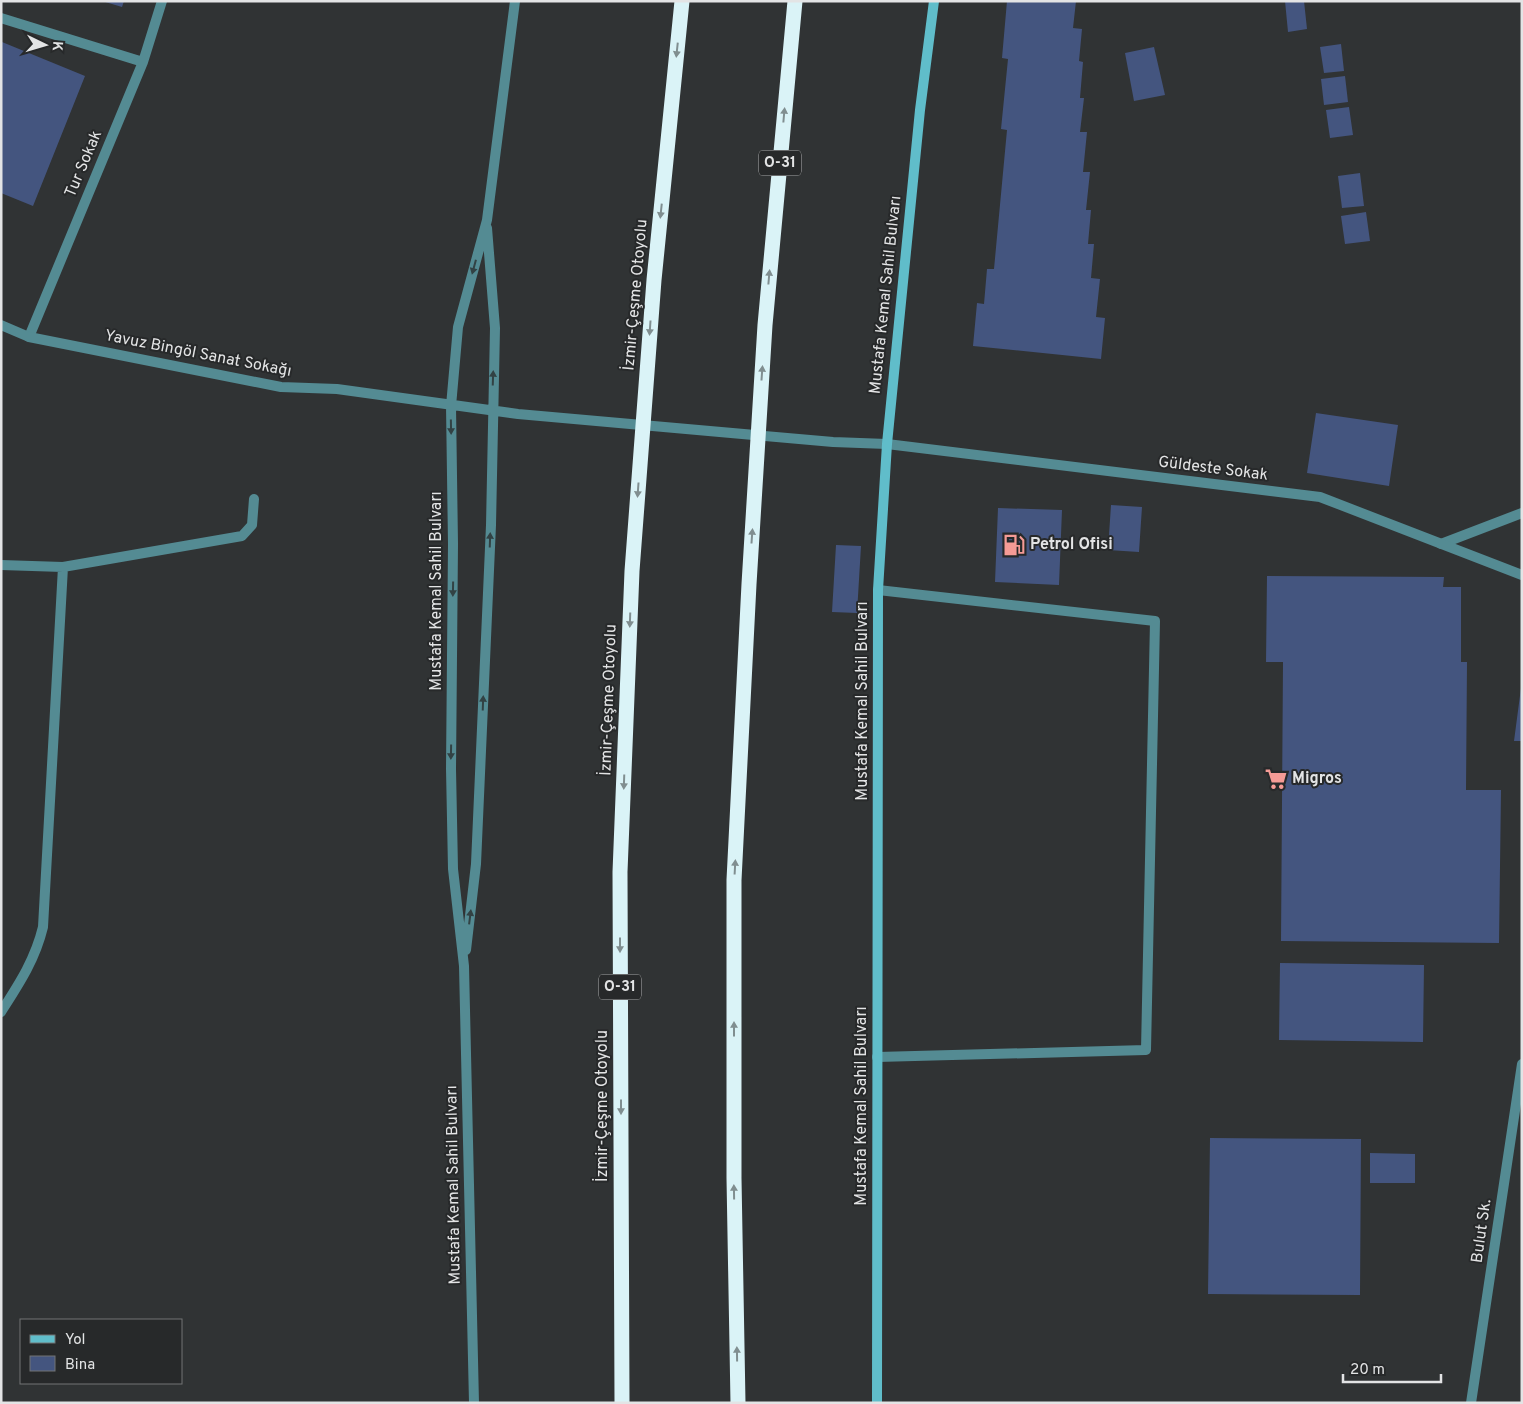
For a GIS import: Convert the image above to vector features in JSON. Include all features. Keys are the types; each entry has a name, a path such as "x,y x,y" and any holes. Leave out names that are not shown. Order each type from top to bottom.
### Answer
{"highway":[{"name":"İzmir-Çeşme Otoyolu","path":"622,1403 620,872 632,571 654,280 682,1"},
{"name":"O-31","path":"738,1403 734,1178 734,880 749,584 765,325 795,1"}],"main road":[{"name":"Mustafa Kemal Sahil Bulvarı","path":"877,1403 878,590 887,444 920,110 934,1"}],"street":[{"name":"Tur Sokak","path":"29,337 143,62 162,1"},
{"name":"Mustafa Kemal Sahil Bulvarı","path":"474,1403 464,966 453,869 451,769 454,544 451,406 458,327 487,220 515,1"},
{"path":"1,18 143,62"},
{"name":"Mustafa Kemal Sahil Bulvarı","path":"464,966 476,864 491,525 494,328 487,220"},
{"name":"Yavuz Bingöl Sanat Sokağı","path":"1,325 29,337 281,387 337,389 492,411"},
{"name":"Güldeste Sokak","path":"492,411 833,442 887,444 1320,497 1522,575"},
{"path":"1,565 63,567 242,536 252,525 254,499"},
{"path":"1441,544 1522,513"},
{"path":"1,1012 25,976 37,952 42,927 63,567"},
{"path":"877,1057 1146,1050 1155,622 878,590"},
{"name":"Bulut Sk.","path":"1471,1403 1522,1064"}],"building":[{"path":"102,1 124,1 122,7"},
{"path":"1007,1 1076,1 1073,28 1082,29 1079,61 1083,62 1080,98 1084,98 1080,132 1087,132 1083,172 1090,172 1086,210 1091,210 1088,244 1094,244 1091,278 1100,279 1096,317 1105,318 1101,359 973,346 977,303 984,304 987,269 994,269 1007,130 1001,129 1008,59 1002,58"},
{"path":"1285,1 1304,1 1307,29 1288,32"},
{"path":"2,42 85,76 33,206 1,193"},
{"path":"1341,44 1344,71 1324,73 1320,47"},
{"path":"1154,47 1165,95 1134,101 1125,53"},
{"path":"1345,76 1348,102 1324,105 1321,79"},
{"path":"1349,107 1353,135 1330,138 1326,110"},
{"path":"1360,173 1364,206 1342,208 1338,176"},
{"path":"1366,212 1370,241 1345,244 1341,216"},
{"path":"1316,413 1398,425 1389,486 1307,473"},
{"path":"1111,505 1142,507 1139,552 1108,550"},
{"path":"998,508 1062,510 1059,585 995,582"},
{"path":"836,545 861,546 857,613 832,612"},
{"path":"1267,576 1444,577 1443,587 1461,587 1461,662 1467,662 1466,790 1501,790 1499,943 1281,941 1283,662 1266,662"},
{"path":"1521,688 1522,741 1514,741"},
{"path":"1280,963 1424,965 1423,1042 1279,1040"},
{"path":"1210,1138 1361,1139 1360,1295 1208,1294"},
{"path":"1370,1153 1415,1154 1415,1183 1370,1183"}],"place":[{"name":"Petrol Ofisi","path":"1014,545"},
{"name":"Migros","path":"1276,779"}]}
